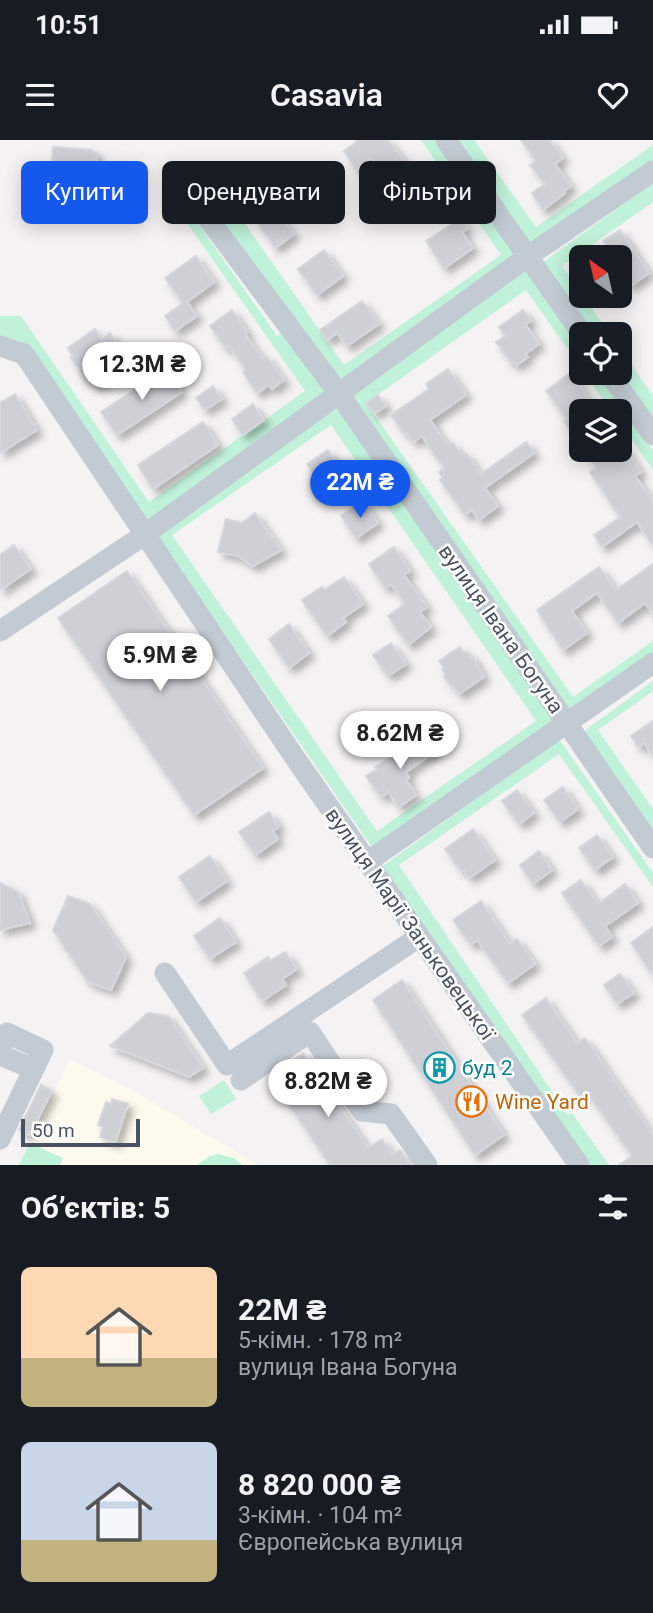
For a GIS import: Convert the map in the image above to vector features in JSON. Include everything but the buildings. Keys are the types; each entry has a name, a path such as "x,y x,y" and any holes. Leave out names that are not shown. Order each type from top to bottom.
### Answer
{"street":[{"path":"446,140 573,322"},
{"path":"0,631 144,535 527,257 653,171"},
{"name":"вулиця Івана Богуна","path":"212,224 340,395 653,848"},
{"name":"вулиця Марії Заньковецької","path":"0,346 24,354 367,862 579,1165"},
{"path":"618,385 653,435"},
{"path":"367,862 653,663"},
{"path":"165,973 227,1065 419,937"},
{"path":"0,1139 43,1050 8,1032 1,1049"},
{"path":"241,1080 310,1032 362,1111 391,1114 427,1165"}],"shaded area":[{"path":"70,1060 135,1092 258,1165 19,1165"}],"green space":[{"path":"421,140 438,140 452,161 436,161"},
{"path":"458,140 474,140 489,161 472,161"},
{"path":"653,145 653,160 531,246 496,195 496,171 536,227"},
{"path":"653,183 653,202 592,245 569,245 569,261 562,266 569,276 569,299 543,262"},
{"path":"188,224 198,224 277,336 285,331 331,395 147,527 21,341 0,339 0,316 21,316 149,502 305,391"},
{"path":"224,224 245,224 344,365 501,255 479,224 496,224 518,256 340,386"},
{"path":"526,267 569,330 569,351 526,290 366,403 573,697 653,641 653,653 570,711 350,395"},
{"path":"575,308 592,308 602,322 585,322"},
{"path":"632,365 653,396 653,419 630,385 632,385"},
{"path":"593,385 607,385 617,399 602,399"},
{"path":"337,407 556,723 374,850 155,534","holes":["331,425 536,721 377,831 172,535"]},
{"path":"632,421 653,451 653,470 632,440"},
{"path":"653,681 653,691 598,730 653,809 653,831 584,731"},
{"path":"559,739 653,873 653,887 559,754 399,865 568,1115 572,1113 609,1165 590,1165 383,866"},
{"path":"224,1080 236,1099 211,1114 199,1096"},
{"path":"30,1143 63,1158 60,1165 19,1165"},
{"path":"218,1154 234,1158 242,1165 197,1165"}],"place":[{"name":"буд 2","path":"439,1068"},
{"name":"Wine Yard","path":"472,1102"}]}
